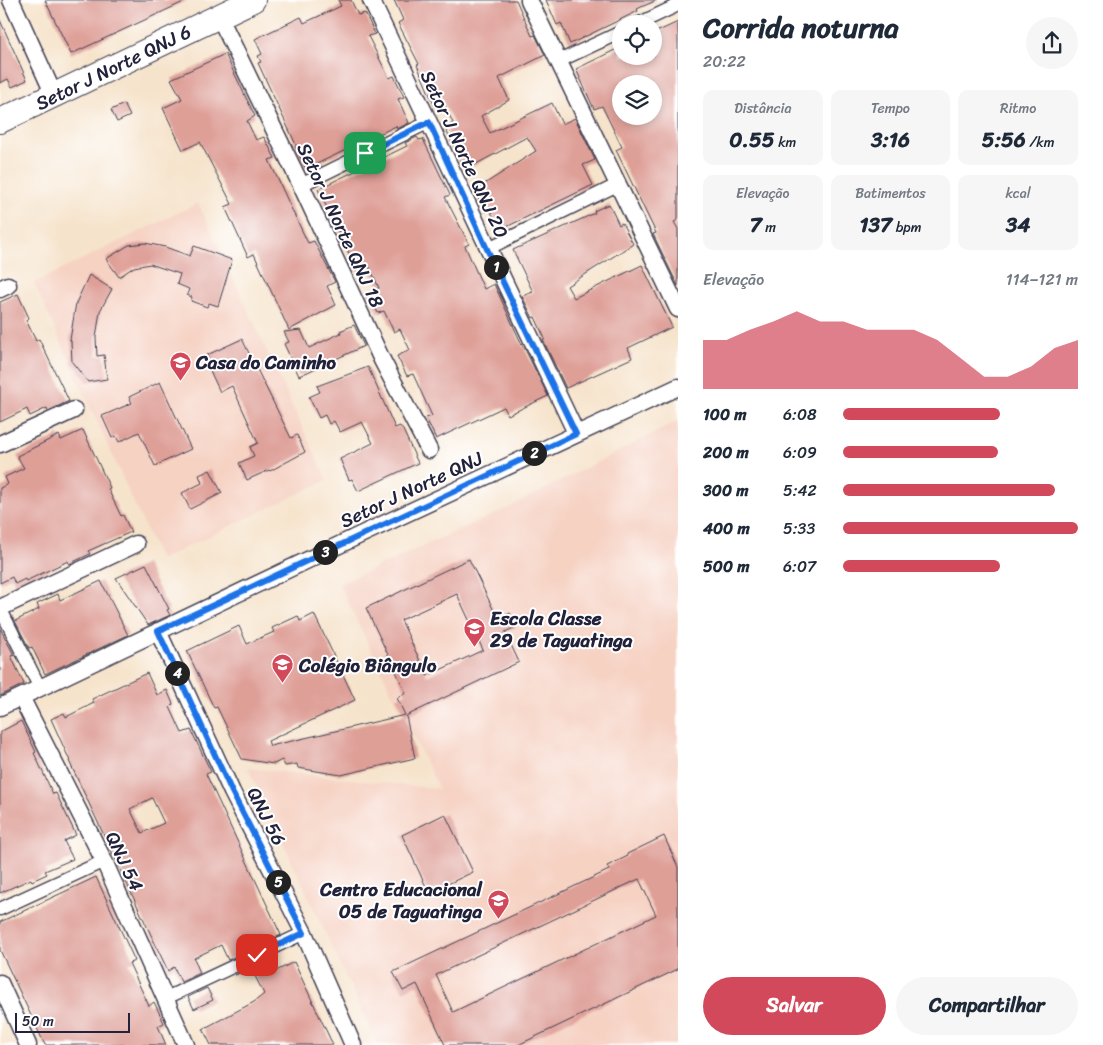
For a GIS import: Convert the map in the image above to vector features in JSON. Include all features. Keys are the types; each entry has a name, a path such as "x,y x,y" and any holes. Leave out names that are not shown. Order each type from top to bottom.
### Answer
{"main road":[{"name":"Setor J Norte QNJ 6","path":"0,121 253,0"}],"street":[{"path":"11,0 54,94"},
{"name":"Setor J Norte QNJ 20","path":"371,0 576,434"},
{"path":"529,0 678,309"},
{"path":"657,15 678,5"},
{"name":"Setor J Norte QNJ 18","path":"219,16 301,185 382,360 429,450"},
{"path":"559,61 612,36"},
{"path":"301,185 429,122"},
{"path":"487,249 617,185"},
{"name":"Setor J Norte QNJ","path":"0,707 678,387"},
{"path":"0,444 74,410"},
{"path":"40,688 0,608 136,544"},
{"name":"QNJ 56","path":"158,631 232,792 304,933 353,1045"},
{"name":"QNJ 54","path":"21,697 104,861 186,1045"},
{"path":"0,909 104,861"},
{"path":"164,999 304,933"},
{"path":"0,983 28,1045"}],"shaded area":[{"name":"Casa do Caminho","path":"198,203 327,480 160,560 34,283"},
{"path":"678,421 678,1045 378,1045 248,768 439,789 339,584 510,507"}],"building":[{"path":"45,0 188,0 71,54"},
{"path":"338,0 351,0 358,15 365,13 375,34 368,36 389,78 394,76 404,97 398,99 409,123 397,129 396,126 306,169 258,63 261,62 258,56 262,54 255,39 301,17 304,23 341,6"},
{"path":"394,0 516,0 532,36 535,35 545,55 499,78 509,100 481,116 490,133 552,103 562,124 575,118 595,160 583,165 593,185 500,230 490,210 485,212 475,190 536,151 527,137 465,170 445,128 453,123 444,103 435,107 417,65 419,64 398,23 403,20"},
{"path":"546,0 657,0 637,9 638,11 630,15 612,15 612,24 570,44 561,23 557,25"},
{"path":"0,20 27,80 12,87 8,79 0,83"},
{"path":"678,22 678,220 674,222 678,229 678,286 653,234 656,233 616,150 622,147 602,106 594,109 576,69 612,51 612,65 662,65 662,29"},
{"path":"225,54 255,116 247,121 256,140 264,137 275,158 269,160 308,243 314,241 335,282 327,286 336,305 289,330 254,254 248,257 225,207 232,204 200,142 183,150 163,108 182,99 171,79"},
{"path":"124,104 130,116 117,122 111,110"},
{"path":"417,137 419,140 423,139 450,195 445,197 469,244 465,246 484,289 494,284 548,396 508,415 504,407 436,439 426,418 432,416 413,374 407,376 397,356 410,350 400,329 394,332 384,311 378,313 368,293 379,288 369,266 358,272 318,189 407,146 405,143"},
{"path":"609,204 619,225 622,223 633,244 567,286 574,298 642,265 672,327 628,348 632,358 566,388 543,340 545,339 535,317 533,318 522,296 533,292 513,250 595,213 594,211"},
{"path":"145,243 165,247 190,256 194,246 232,260 218,306 209,303 207,307 191,301 192,297 187,295 189,289 177,284 180,274 150,264 134,267 119,277 106,259 129,245"},
{"path":"89,275 112,289 100,311 96,338 97,356 104,355 107,379 88,382 72,362 70,340 76,303"},
{"path":"18,294 29,318 26,320 36,341 39,339 69,401 48,411 47,408 30,416 27,409 0,422 0,302"},
{"path":"354,325 364,346 299,376 284,344 289,342 284,332 301,330 309,348"},
{"path":"242,339 291,438 297,435 305,452 270,471 247,480 239,463 254,456 250,447 258,443 232,386 220,392 206,362 209,361 207,355"},
{"path":"368,367 395,428 400,426 403,430 418,463 358,491 352,479 349,480 340,459 373,443 362,422 340,432 334,421 329,424 325,415 319,418 309,397 320,392 317,386"},
{"path":"160,382 191,449 155,466 139,432 119,442 116,436 112,438 102,416 132,403 129,397"},
{"path":"83,430 110,488 108,489 131,532 88,551 90,554 69,564 68,561 26,581 25,579 15,584 12,577 0,583 0,488 8,484 5,477 24,468 17,456 59,435 61,440"},
{"path":"210,470 222,493 190,509 182,493 202,483 199,475"},
{"path":"469,559 498,619 510,613 516,627 505,632 519,662 406,716 415,758 341,775 298,768 297,764 285,766 282,760 274,764 242,759 217,707 214,708 187,651 239,626 247,644 274,632 272,628 298,616 300,621 314,614 355,700 268,741 270,746 405,715 397,698 406,693 366,608","holes":["457,594 483,650 427,676 401,620"]},
{"path":"146,564 169,609 167,610 170,615 148,625 116,578"},
{"path":"101,581 128,635 45,674 32,647 29,648 15,621 39,609 37,604 58,594 60,600"},
{"path":"0,628 14,655 11,656 24,684 0,696"},
{"path":"147,673 157,695 167,690 173,704 170,707 182,733 191,730 211,772 206,774 281,935 228,960 221,945 194,958 200,973 181,982 174,967 168,971 51,719 64,713 66,717 94,703 92,699","holes":["152,798 164,823 142,833 130,809"]},
{"path":"21,721 53,794 56,793 76,835 64,841 73,859 45,871 47,874 32,881 31,879 0,893 0,732"},
{"path":"445,814 473,872 429,893 402,835"},
{"path":"664,836 678,867 678,969 518,1045 445,1045 417,984 403,991 393,972 609,870 607,866 628,856 627,854","holes":["639,879 656,915 453,1012 436,975"]},
{"path":"96,877 135,961 129,963 149,1006 154,1002 164,1023 158,1026 166,1045 45,1045 0,950 0,922"},
{"path":"268,959 274,972 294,962 333,1045 211,1045 203,1029 254,1002 264,994 251,968 235,975"},
{"path":"207,988 213,1000 194,1009 188,997"}],"place":[{"name":"Casa do Caminho","path":"180,381"},
{"name":"Escola Classe 29 de Taguatinga","path":"474,648"},
{"name":"Colégio Biângulo","path":"283,684"},
{"name":"Centro Educacional 05 de Taguatinga","path":"498,919"}],"route":[{"path":"257,955 304,933 232,792 158,631 576,434 487,249 429,122 365,153"}]}
